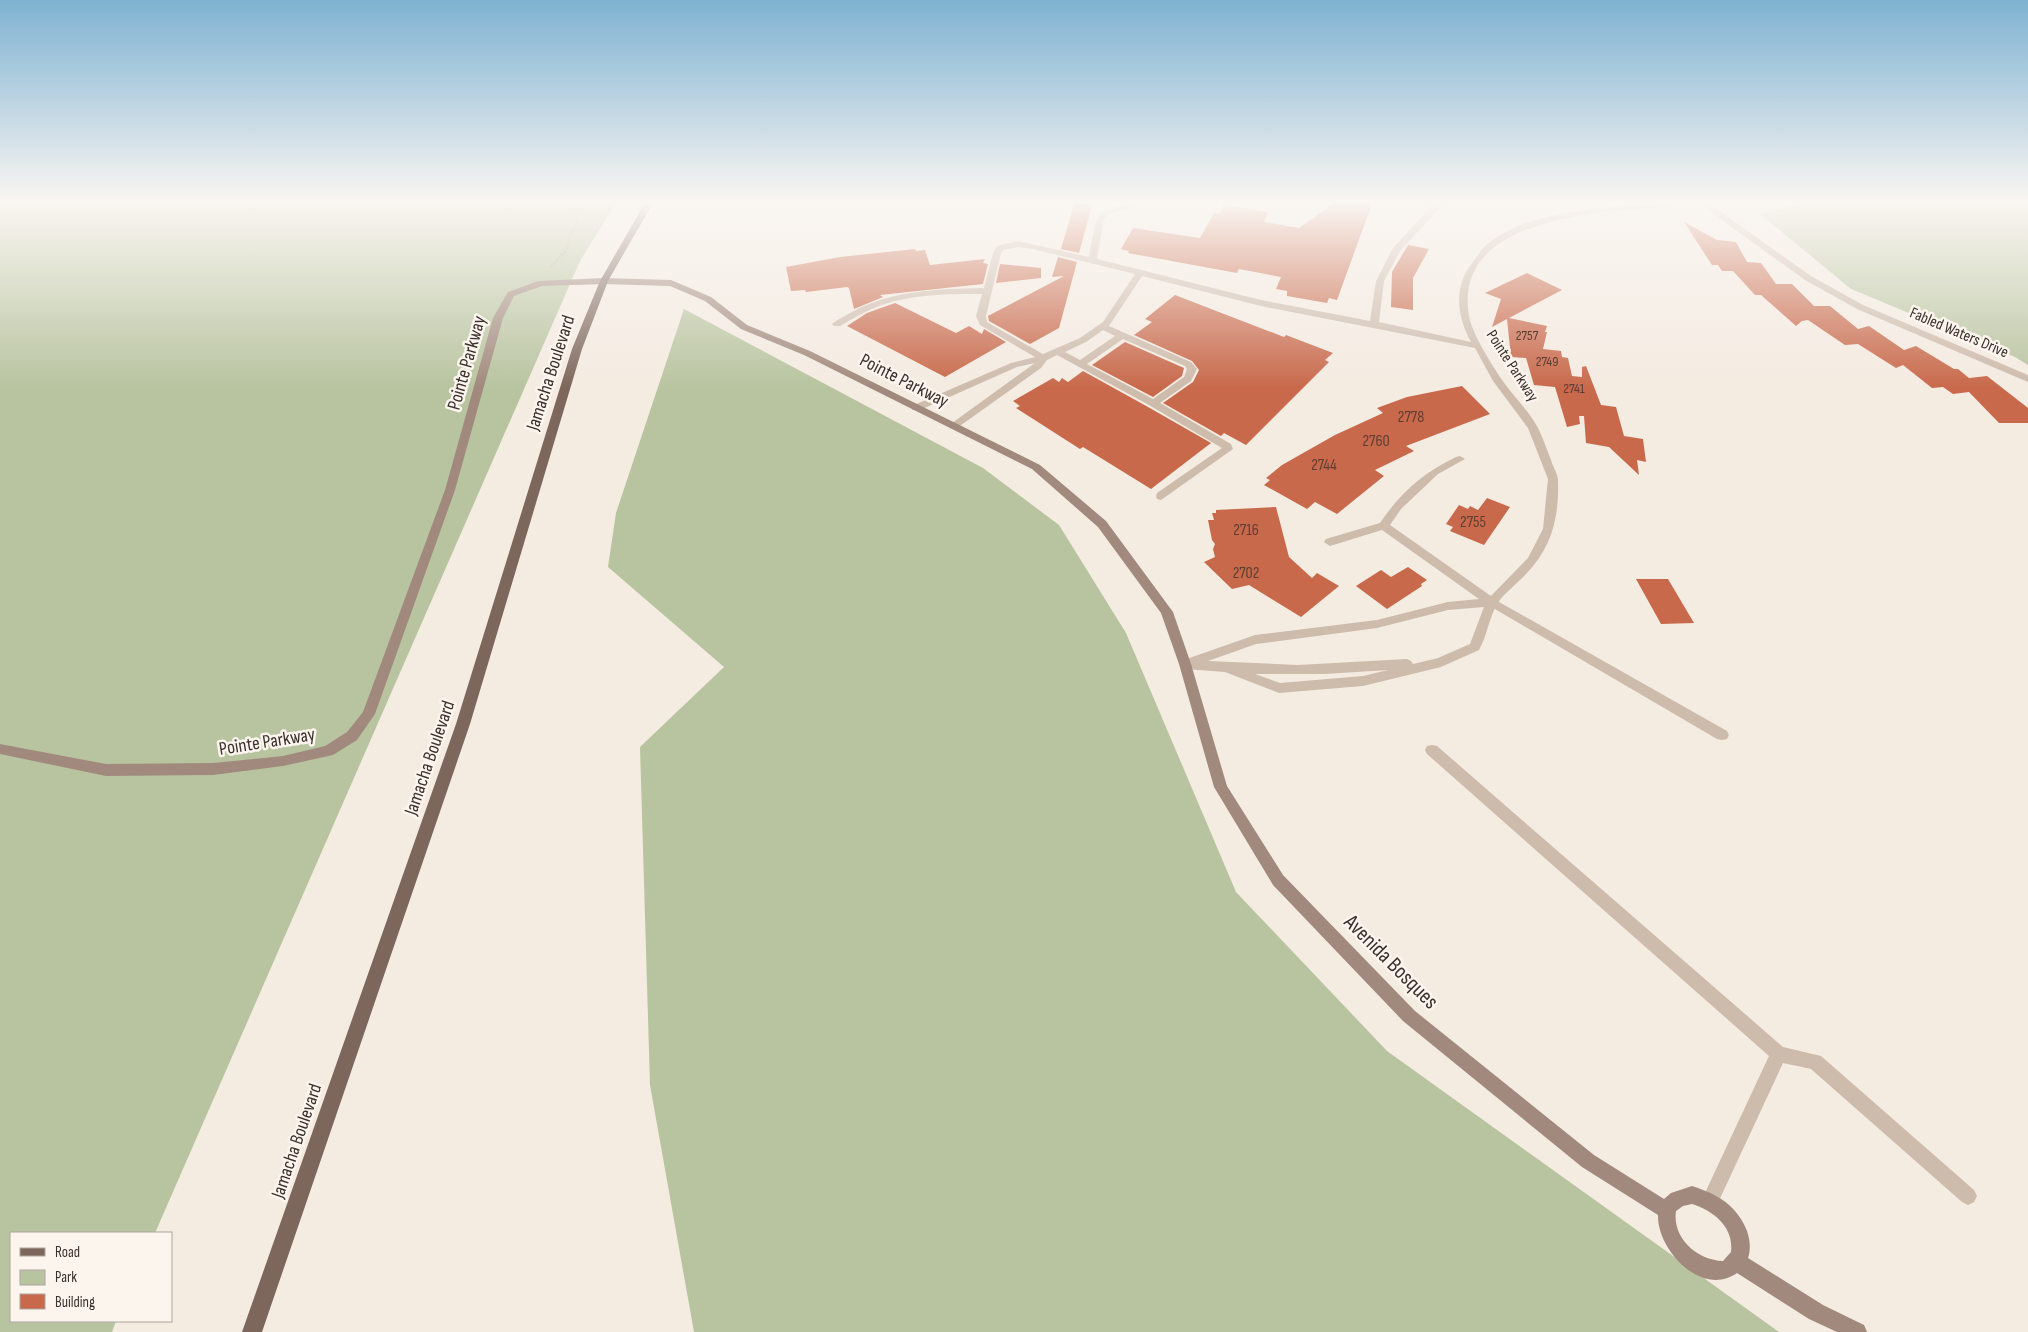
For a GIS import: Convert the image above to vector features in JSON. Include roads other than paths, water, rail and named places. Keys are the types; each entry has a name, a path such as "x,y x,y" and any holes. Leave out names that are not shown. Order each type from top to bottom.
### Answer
{"main road":[{"name":"Jamacha Boulevard","path":"252,1332 463,724 578,349 604,281 614,263"}],"street":[{"path":"994,263 981,316 983,323 1044,358"},
{"path":"1097,263 1261,303 1374,324 1476,346"},
{"path":"1374,324 1380,281 1389,263"},
{"name":"Pointe Parkway","path":"0,749 106,770 212,769 283,761 328,751 352,736 369,714 450,490 498,318 511,294 541,283 604,281 671,283 708,299 744,327 807,353 1036,467 1102,524 1167,612 1185,664 1230,669 1279,688 1364,681 1441,662 1475,647 1492,602 1533,560 1548,529 1553,479 1533,428 1498,381 1476,346 1465,318 1463,292 1475,263"},
{"name":"Fabled Waters Drive","path":"1787,263 1808,278 1860,307 2028,379"},
{"path":"916,408 1021,362 1044,358 1083,340 1103,327 1140,273"},
{"path":"837,324 877,303 891,299 986,291"},
{"path":"1103,327 1188,364 1192,369 1188,379 1153,403"},
{"path":"1080,364 1122,335"},
{"path":"1058,352 1226,443 1228,449 1161,496"},
{"path":"953,426 1038,366 1044,358"},
{"path":"987,376 1009,387"},
{"path":"1330,542 1384,526 1397,506 1434,472 1460,459"},
{"path":"1384,526 1492,602 1722,735"},
{"path":"1185,664 1255,640 1377,624 1448,606 1492,602"},
{"name":"Avenida Bosques","path":"1185,664 1221,788 1278,880 1409,1016 1588,1161 1667,1211"},
{"path":"1432,750 1780,1054 1815,1062 1968,1196"},
{"path":"1710,1201 1780,1054"},
{"path":"1692,1195 1710,1201 1726,1213 1738,1230 1742,1248 1737,1262 1725,1270 1709,1270 1690,1261 1676,1246 1668,1228 1667,1211 1676,1199 1692,1195"},
{"path":"1737,1262 1816,1312 1857,1332"}]}
